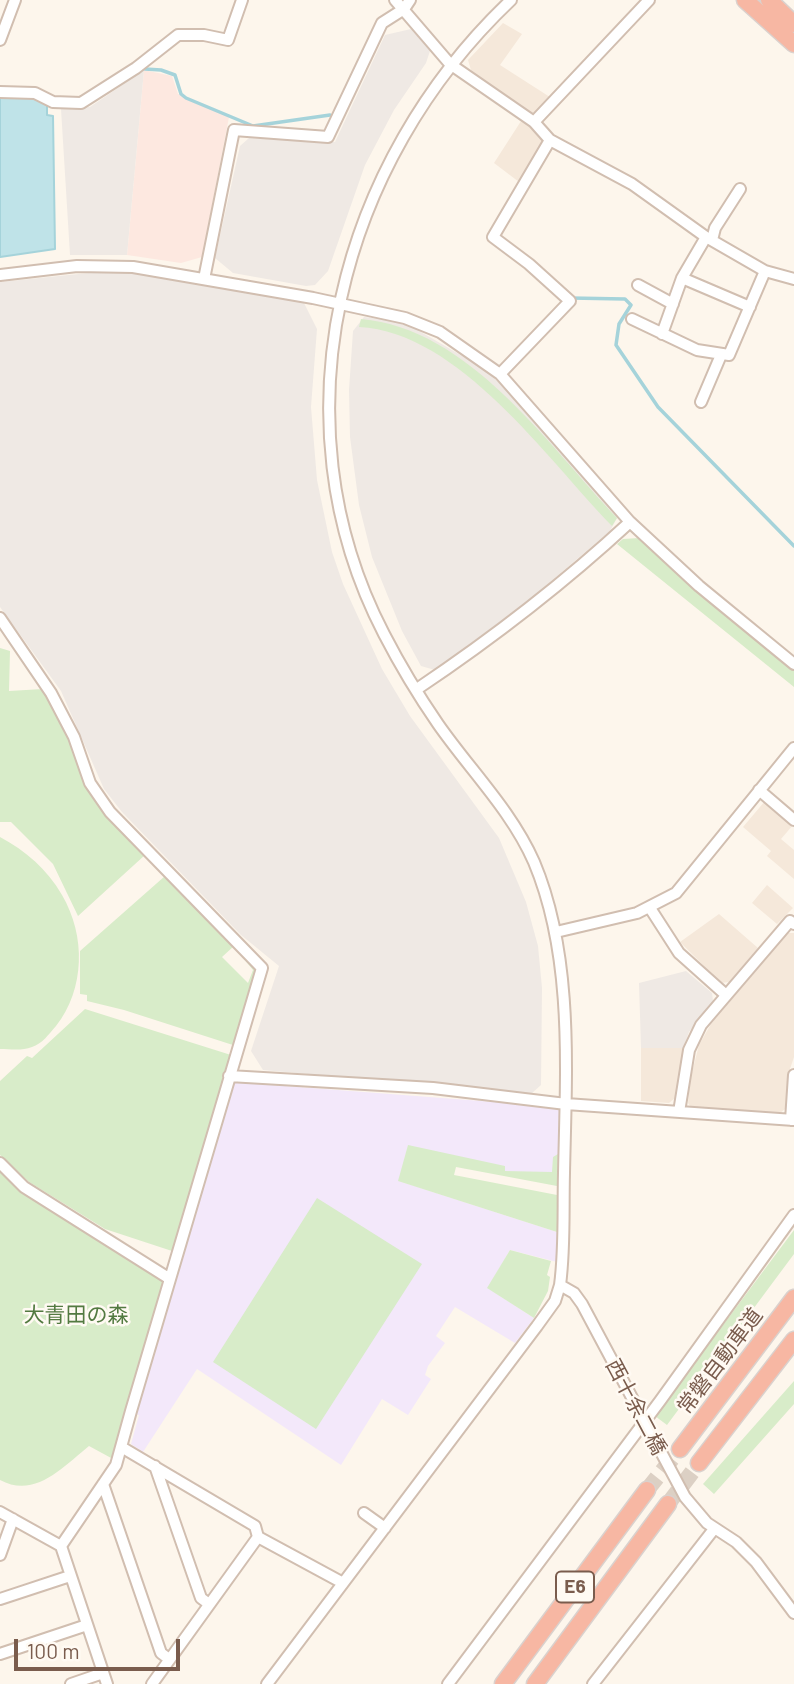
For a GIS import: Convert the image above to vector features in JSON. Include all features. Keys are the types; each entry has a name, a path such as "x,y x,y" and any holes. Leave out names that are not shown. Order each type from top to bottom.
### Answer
{"highway":[{"path":"745,0 794,44"},
{"path":"769,0 794,24"},
{"name":"常磐自動車道","path":"680,1449 793,1299"},
{"path":"699,1464 794,1340"},
{"path":"747,1401 794,1354"},
{"name":"E6","path":"503,1684 647,1490"},
{"name":"E6","path":"535,1684 668,1504"}],"street":[{"path":"0,40 15,0"},
{"path":"0,92 35,93 53,102 81,103 136,68 178,35 204,35 228,40 242,0"},
{"path":"395,0 407,4 450,64 534,122 550,140 632,184 709,238 765,271 794,279"},
{"path":"267,1684 537,1326 555,1301 560,1285 566,1104 563,981 556,932 540,878 522,840 417,689 383,632 365,593 338,497 330,423 330,386 340,304 358,233 385,170 415,116 450,64 511,0"},
{"path":"534,122 649,0"},
{"path":"204,279 234,130 328,137 382,23 407,4"},
{"path":"500,374 570,301 529,264 492,237 550,140"},
{"path":"662,334 682,278 740,189"},
{"path":"0,275 39,269 107,265 204,279 340,304 405,318 440,332 500,374 630,522 699,586 794,664"},
{"path":"632,319 697,350 729,355 765,271"},
{"path":"682,278 750,307"},
{"path":"638,285 673,304"},
{"path":"701,402 721,355"},
{"path":"417,689 490,640 569,579 630,522"},
{"path":"0,618 51,693 74,737 90,783 110,812 262,968 131,1411 123,1448 103,1484 61,1546"},
{"path":"556,932 650,908 684,885 794,748"},
{"path":"759,790 794,820"},
{"path":"650,908 679,953 726,995"},
{"path":"679,1112 690,1050 701,1025 793,921"},
{"path":"229,1076 433,1088 566,1104 792,1120 794,1075"},
{"path":"0,1163 24,1186 170,1279"},
{"path":"448,1684 794,1215"},
{"name":"西十余二橋","path":"560,1285 574,1293 582,1304 685,1497 714,1529 736,1542 756,1562 794,1613"},
{"path":"123,1448 255,1527 258,1537 343,1583"},
{"path":"155,1465 201,1598 209,1604"},
{"path":"103,1484 161,1653 169,1659"},
{"path":"0,1512 61,1546 105,1679 71,1684"},
{"path":"364,1513 385,1528"},
{"path":"0,1555 13,1519"},
{"path":"593,1684 714,1529"},
{"path":"152,1684 258,1537"},
{"path":"0,1597 70,1576"},
{"path":"0,1654 87,1625"}],"shaded area":[{"path":"503,23 522,34 500,65 553,99 534,119 471,70 468,60"},
{"path":"411,29 430,51 426,63 394,110 365,165 328,271 315,285 306,286 233,273 215,258 240,146 249,138 335,142 385,35"},
{"path":"144,70 172,76 178,94 229,117 202,257 181,263 127,255"},
{"path":"144,70 127,255 70,255 61,109 90,107"},
{"path":"523,118 554,138 523,185 494,163"},
{"path":"98,272 143,274 304,303 317,329 311,407 317,480 332,552 343,584 382,669 410,716 499,838 526,902 538,946 542,988 541,1085 531,1094 263,1070 251,1051 279,966 241,935 122,812 104,789 61,691 0,607 0,282"},
{"path":"364,317 390,320 414,328 483,368 513,396 617,518 610,531 528,601 435,670 421,666 402,631 372,557 359,505 350,437 349,390 353,331"},
{"path":"765,801 793,825 781,839 794,850 794,879 767,856 771,851 743,827"},
{"path":"767,885 793,908 777,924 752,903"},
{"path":"719,914 758,948 729,982 721,983 680,942"},
{"path":"788,933 794,933 794,1057 788,1075 785,1109 779,1114 693,1110 688,1103 690,1080 699,1045 711,1024"},
{"path":"686,971 712,993 713,1001 689,1032 683,1048 641,1048 639,983"},
{"path":"641,1048 683,1048 675,1098 669,1103 641,1101"},
{"path":"233,1082 560,1107 557,1186 408,1146 399,1181 557,1232 557,1262 510,1250 488,1288 534,1318 515,1343 455,1307 436,1336 445,1343 428,1366 425,1375 431,1379 408,1415 382,1399 341,1465 197,1369 143,1452 131,1444 139,1415 134,1414"}],"green space":[{"path":"361,319 400,327 437,344 504,394 617,518 612,526 530,435 466,374 432,351 396,334 359,327"},
{"path":"639,538 678,575 794,670 794,687 617,544 623,539"},
{"path":"0,648 10,651 9,691 43,689 63,724 89,791 107,815 145,855 78,916 53,864 11,822 0,822"},
{"path":"0,837 19,848 50,877 70,911 78,945 77,979 66,1011 42,1041 36,1046 24,1049 0,1049"},
{"path":"165,876 234,946 222,957 248,983 253,970 239,953 259,969 236,1046 87,1001 87,995 80,994 80,951"},
{"path":"85,1009 231,1055 172,1251 105,1229 29,1182 0,1155 0,1081 27,1056 32,1058"},
{"path":"408,1145 505,1166 505,1171 552,1172 553,1157 558,1154 557,1186 456,1167 454,1175 557,1195 557,1232 398,1181"},
{"name":"大青田の森","path":"0,1169 166,1282 113,1459 89,1446 48,1478 25,1486 0,1480"},
{"path":"317,1198 422,1264 316,1429 213,1362"},
{"path":"794,1230 794,1254 667,1425 655,1416"},
{"path":"510,1250 551,1261 547,1275 550,1277 548,1291 534,1318 487,1288"},
{"path":"794,1381 794,1404 714,1494 703,1484"}],"water":[{"path":"0,97 33,98 47,105 47,115 53,116 55,249 0,257"}],"waterway":[{"path":"145,69 161,70 175,75 181,94 186,98 253,126 330,115"},
{"path":"570,298 625,299 631,305 619,324 616,345 658,407 794,546"}],"tunnel":[{"path":"647,1490 680,1449"},
{"path":"668,1504 699,1463"}]}
